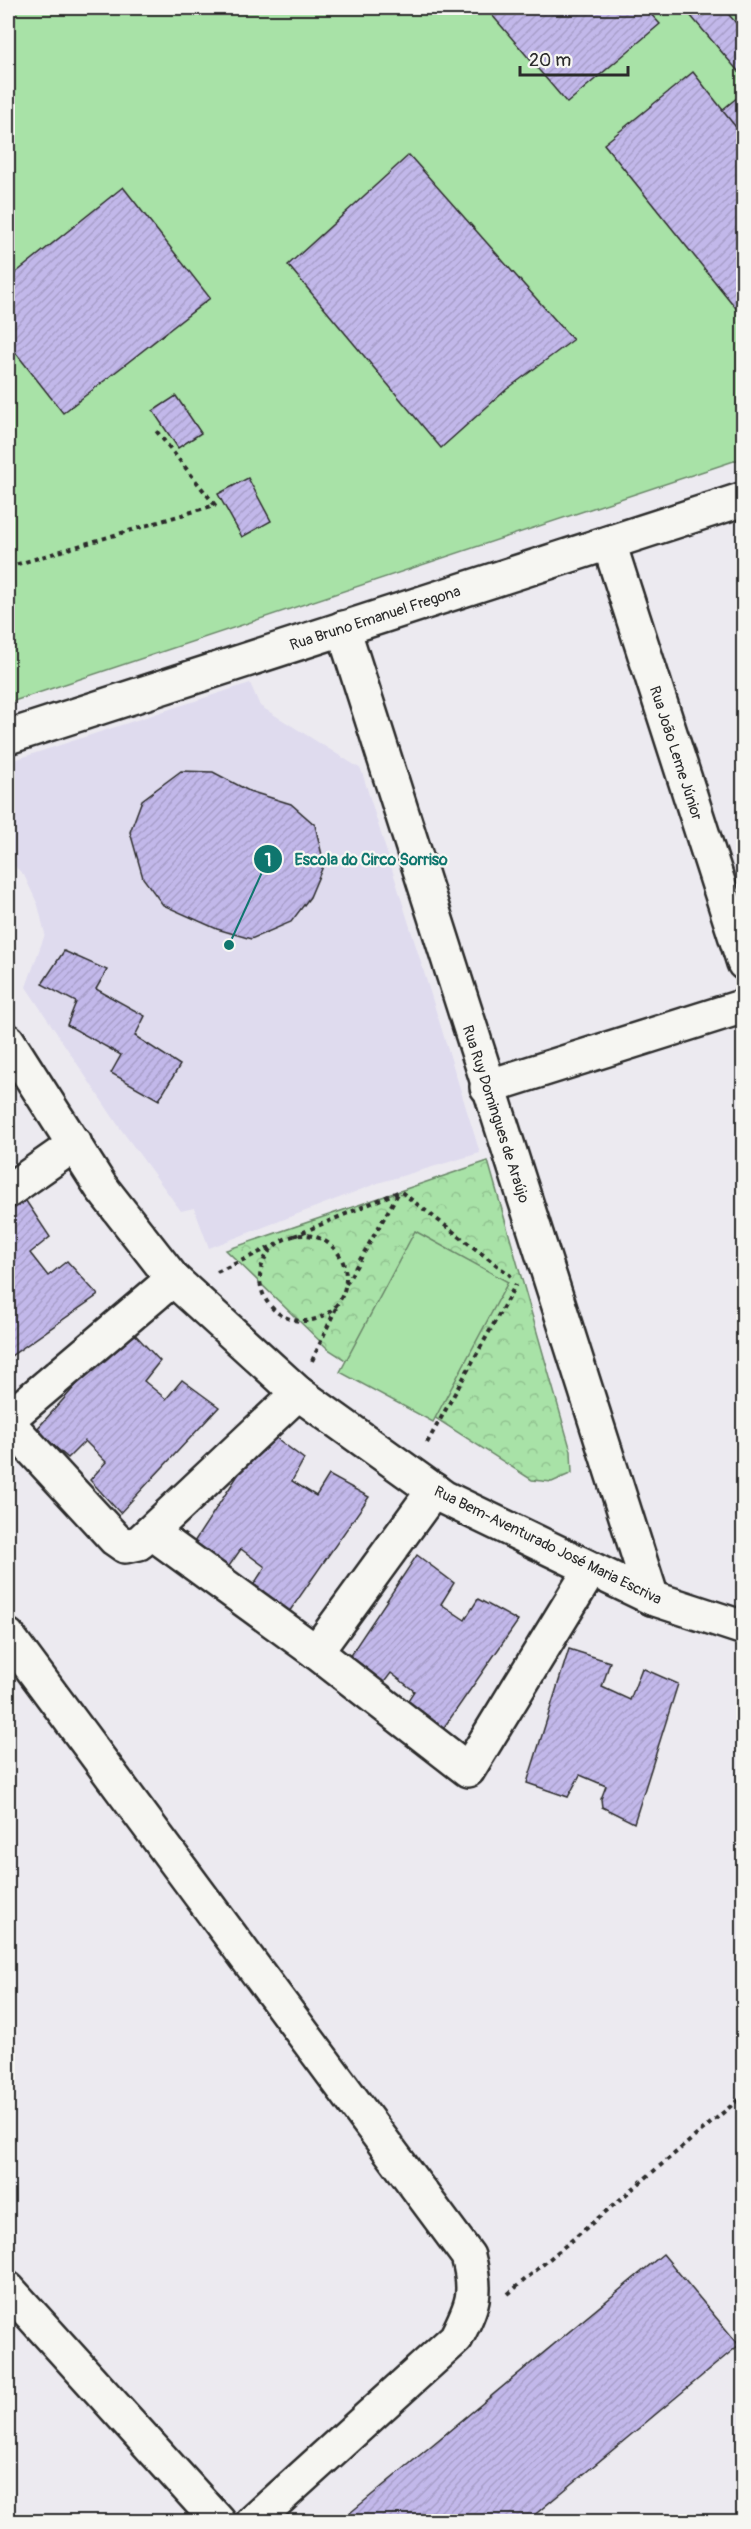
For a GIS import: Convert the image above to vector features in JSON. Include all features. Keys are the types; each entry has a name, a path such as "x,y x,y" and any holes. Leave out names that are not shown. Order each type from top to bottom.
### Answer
{"street":[{"name":"Rua Bruno Emanuel Fregona","path":"8,737 744,499"},
{"name":"Rua João Leme Júnior","path":"609,543 744,963"},
{"name":"Rua Ruy Domingues de Araújo","path":"343,628 487,1087 652,1598"},
{"path":"487,1087 744,1006"},
{"name":"Rua Bem-Aventurado José Maria Escriva","path":"8,1041 101,1187 177,1283 298,1393 422,1482 652,1598 744,1628"},
{"path":"8,1191 75,1144"},
{"path":"8,1419 177,1283"},
{"path":"8,1424 115,1539 125,1546 139,1543 298,1393"},
{"path":"316,1652 422,1482"},
{"path":"151,1532 316,1652 468,1770 591,1569"},
{"path":"8,1636 468,2256 476,2283 469,2312 456,2338 253,2522"},
{"path":"8,2289 219,2522"}],"path":[{"path":"8,567 215,505 154,428"},
{"path":"399,1191 561,1316"},
{"path":"177,1283 274,1246 399,1191"},
{"path":"298,1393 345,1286 399,1191"},
{"path":"294,1236 313,1236 336,1251 343,1263 345,1286"},
{"path":"274,1246 265,1257 260,1270 260,1285 265,1298 274,1310 286,1318 300,1321 315,1320 328,1314 338,1304"},
{"path":"422,1482 518,1281"},
{"path":"502,2300 744,2095"}],"shaded area":[{"path":"250,683 260,706 361,769 480,1153 378,1183 209,1248 194,1208 181,1211 120,1128 26,987 45,934 38,905 24,875 8,860 8,762"}],"green space":[{"path":"8,8 743,8 743,458 8,703"},
{"path":"488,1161 571,1451 572,1473 552,1482 532,1480 328,1349 226,1250"},
{"path":"415,1231 508,1282 433,1422 340,1372"}],"building":[{"path":"486,8 645,8 660,24 567,103"},
{"path":"684,8 723,8 744,32 744,78"},
{"path":"693,72 744,137 744,311 740,313 604,144"},
{"path":"744,92 744,129 740,132 722,110"},
{"path":"409,155 573,340 507,389 441,448 288,265"},
{"path":"123,187 210,298 63,413 8,343 8,279"},
{"path":"176,396 201,433 178,448 153,411"},
{"path":"248,478 271,521 242,537 218,494"},
{"path":"181,771 213,772 249,791 291,804 315,825 324,864 310,897 291,922 251,939 217,929 163,905 143,878 130,832 142,800"},
{"path":"64,951 107,970 96,989 145,1016 135,1036 180,1065 159,1100 111,1073 121,1055 67,1025 76,1002 42,984"},
{"path":"24,1198 50,1237 30,1253 48,1276 67,1261 98,1295 8,1358 8,1211"},
{"path":"128,1327 160,1361 144,1381 166,1399 182,1380 219,1407 120,1513 90,1480 106,1462 85,1441 68,1458 36,1430"},
{"path":"267,1431 304,1459 292,1481 316,1496 329,1475 369,1497 287,1615 252,1587 265,1567 241,1549 227,1569 192,1545"},
{"path":"417,1555 454,1583 441,1604 465,1620 478,1599 518,1621 436,1739 401,1711 414,1691 391,1673 376,1693 341,1669"},
{"path":"569,1649 610,1662 602,1687 630,1700 642,1668 678,1684 634,1823 602,1807 601,1799 606,1786 580,1775 568,1797 527,1783"},
{"path":"663,2254 739,2345 526,2522 358,2522 350,2513"}],"place":[{"name":"Escola do Circo Sorriso","path":"229,945"}]}
